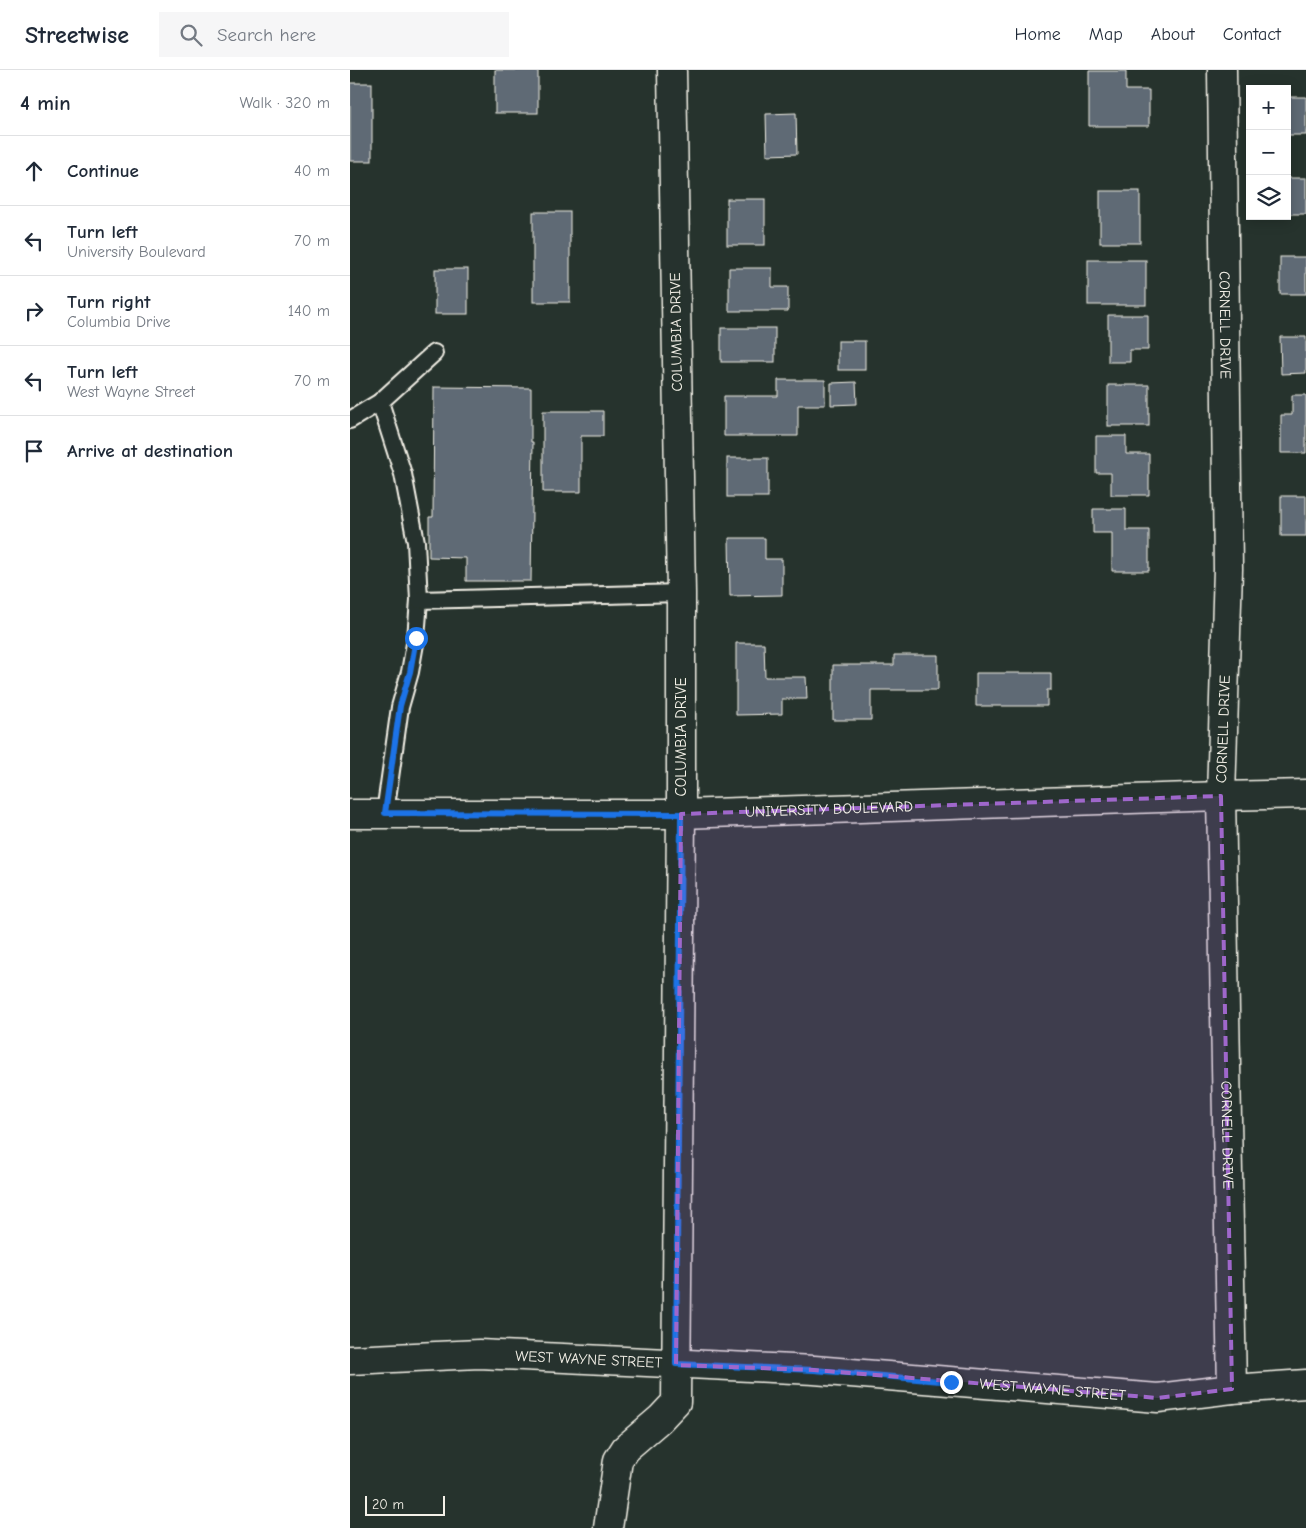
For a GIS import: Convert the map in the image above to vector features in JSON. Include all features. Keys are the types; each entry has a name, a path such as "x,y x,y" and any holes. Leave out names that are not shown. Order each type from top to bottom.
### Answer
{"street":[{"name":"COLUMBIA DRIVE","path":"608,1528 618,1460 625,1448 660,1419 676,1402 681,593 672,70"},
{"name":"CORNELL DRIVE","path":"1222,70 1228,569 1221,796 1232,1389"},
{"name":"UNIVERSITY BOULEVARD","path":"350,814 681,814 1306,794"},
{"name":"WEST WAYNE STREET","path":"350,1360 479,1354 814,1370 1158,1398 1232,1389 1306,1384"}],"lane":[{"path":"350,420 380,402 434,353"},
{"path":"380,402 403,474 416,542 419,600 416,638 410,672 400,706 385,813"},
{"path":"419,600 681,593"}],"highlighted area":[{"path":"1221,796 1232,1389 1158,1398 814,1370 676,1365 681,814"}],"building":[{"path":"495,70 538,70 538,113 495,113"},
{"path":"1089,71 1126,71 1126,90 1149,90 1149,126 1089,126"},
{"path":"350,83 372,83 372,161 350,161"},
{"path":"1291,97 1306,97 1306,135 1291,135"},
{"path":"796,113 797,154 767,155 766,114"},
{"path":"1291,178 1306,178 1306,214 1291,214"},
{"path":"1100,191 1140,191 1140,243 1100,243"},
{"path":"727,199 765,199 765,245 727,245"},
{"path":"533,212 570,212 570,302 533,302"},
{"path":"1280,257 1306,257 1306,294 1280,294"},
{"path":"1088,260 1146,260 1146,305 1088,305"},
{"path":"729,268 772,268 772,287 788,287 788,311 729,311"},
{"path":"435,269 468,269 468,314 435,314"},
{"path":"1108,315 1148,315 1148,350 1130,350 1130,362 1108,362"},
{"path":"721,328 775,328 775,362 721,362"},
{"path":"1280,337 1306,337 1306,373 1281,374"},
{"path":"838,341 865,341 865,370 838,370"},
{"path":"778,380 825,380 825,405 798,405 798,436 724,436 724,396 778,396"},
{"path":"856,382 857,404 831,405 831,383"},
{"path":"1108,385 1149,385 1149,426 1108,426"},
{"path":"434,387 531,388 531,442 533,442 531,581 466,581 466,558 429,557 429,517 433,517"},
{"path":"1292,395 1306,395 1306,453 1281,453 1281,415 1292,415"},
{"path":"543,411 603,411 603,436 581,436 581,492 543,492"},
{"path":"1096,436 1126,436 1126,454 1149,454 1149,495 1111,495 1111,473 1096,473"},
{"path":"727,458 768,458 768,497 727,497"},
{"path":"1281,496 1306,496 1306,536 1281,536"},
{"path":"1093,509 1126,509 1126,530 1149,530 1149,571 1112,571 1112,533 1093,533"},
{"path":"729,538 765,538 765,559 782,559 782,595 730,596"},
{"path":"736,643 764,643 765,677 806,677 807,699 782,699 782,714 736,715"},
{"path":"894,655 938,655 938,690 871,690 871,720 833,720 833,665 894,665"},
{"path":"976,673 1051,673 1051,690 1047,690 1047,706 976,706"}],"route":[{"path":"416,638 410,672 400,706 385,813 681,814 676,1364 814,1370 951,1382"}]}
